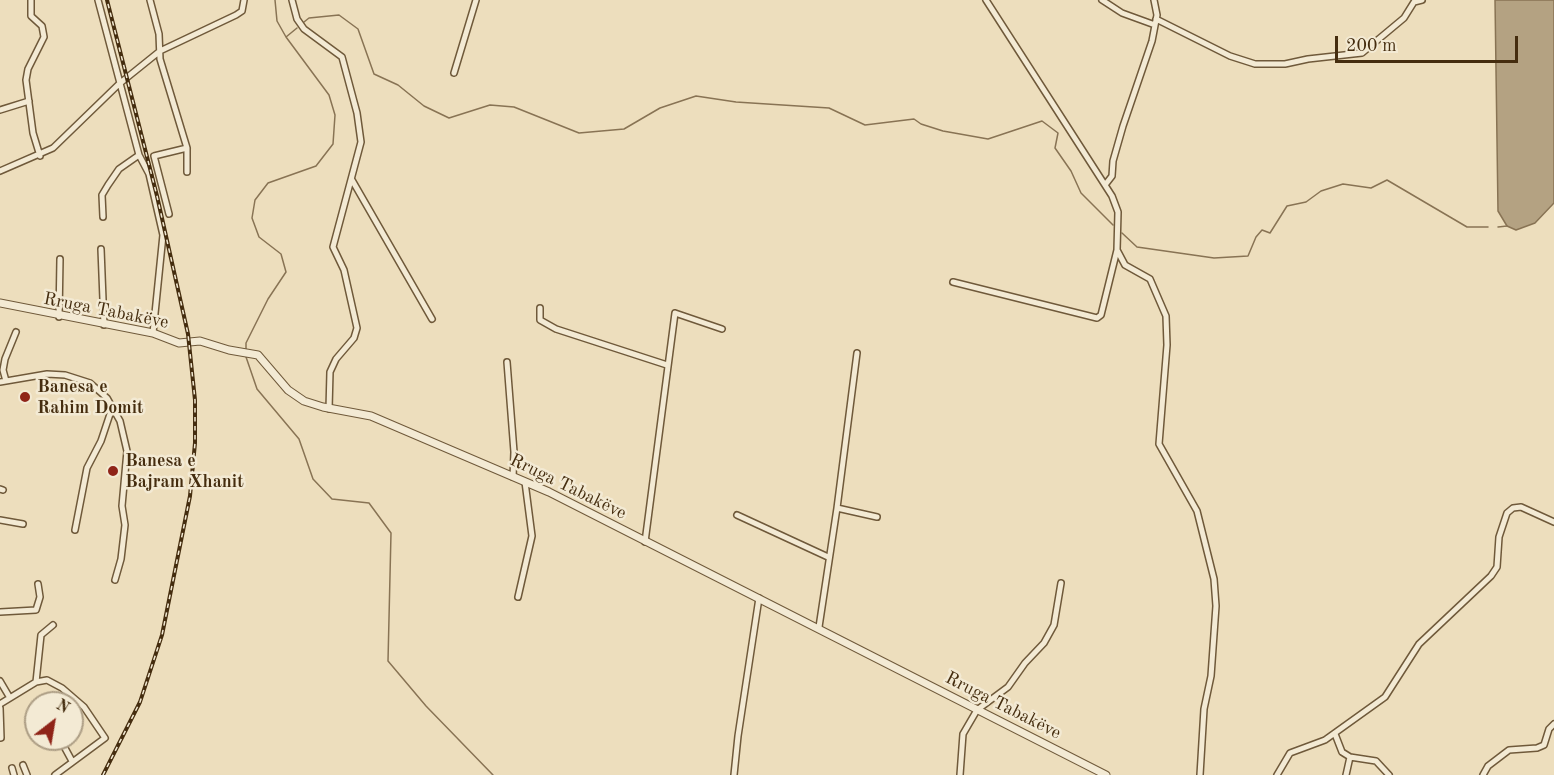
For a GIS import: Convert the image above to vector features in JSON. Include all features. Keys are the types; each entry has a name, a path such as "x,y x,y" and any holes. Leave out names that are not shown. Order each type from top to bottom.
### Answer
{"street":[{"path":"31,0 31,16 42,26 44,37 28,69 28,101 33,133 40,156"},
{"path":"98,0 139,155 149,174 163,242 155,288 153,333"},
{"path":"150,0 159,34 160,51 186,148 188,172"},
{"path":"0,171 40,156 64,139 119,84 160,51 236,15 242,11 244,0"},
{"path":"292,0 297,18 304,29 337,51 344,62 359,120 361,142 333,247 344,270 357,328 354,338 336,359 330,372 329,409"},
{"path":"454,73 476,0"},
{"path":"953,282 1097,318 1101,315 1117,250 1118,212 1106,185 1090,165 1069,127 986,0"},
{"path":"1102,0 1122,14 1155,26"},
{"path":"1106,185 1112,176 1113,160 1141,79 1155,26 1154,0"},
{"path":"1156,18 1230,56 1255,64 1285,64 1362,53 1404,18 1414,2 1422,0"},
{"path":"0,110 28,101"},
{"path":"170,214 154,156 186,148"},
{"path":"103,217 102,195 120,168 139,155"},
{"path":"352,180 432,319"},
{"path":"101,249 104,325"},
{"path":"1117,250 1125,265 1150,279 1166,316 1167,345 1159,444 1197,511 1214,579 1216,606 1211,676 1204,709 1200,775"},
{"path":"59,317 60,259"},
{"name":"Rruga Tabakëve","path":"0,303 59,317 153,333 179,343 200,341 220,348 250,352 263,358 296,396 312,405 371,416 525,482 819,627 1106,775"},
{"path":"540,308 540,320 556,329 667,365"},
{"path":"645,542 675,314 722,329"},
{"path":"16,332 5,359 3,381 47,374 77,378 90,383 107,398 125,436 127,451 122,506 125,525 116,580"},
{"path":"819,627 857,353"},
{"path":"507,362 514,452 513,477"},
{"path":"75,530 87,468 101,441 112,408"},
{"path":"519,597 532,536 525,482"},
{"path":"1277,775 1290,753 1335,734 1385,697 1419,644 1491,576 1497,567 1499,537 1507,513 1513,508 1521,507 1554,522"},
{"path":"837,508 877,517"},
{"path":"737,515 828,557"},
{"path":"0,520 23,525"},
{"path":"960,775 963,734 977,710 1008,687 1025,663 1044,643 1054,625 1061,583"},
{"path":"0,612 36,609 40,597 38,584"},
{"path":"734,775 759,598"},
{"path":"36,682 42,635 53,625"},
{"path":"1,738 0,706 10,698 36,682 47,680 69,693 84,707 104,734 103,741 55,775"},
{"path":"0,681 10,698"},
{"path":"1483,775 1488,766 1509,750 1537,748 1544,744 1554,724"},
{"path":"1335,734 1342,752 1350,757 1376,761 1389,775"},
{"path":"67,751 72,761"},
{"path":"1346,775 1350,757"},
{"path":"23,765 27,775"}],"shaded area":[{"path":"1495,0 1554,0 1554,203 1535,223 1516,230 1507,226 1498,211"}],"waterway":[{"path":"246,350 246,343 268,299 286,272 281,254 259,237 252,218 255,200 268,183 316,166 333,144 335,115 329,95 286,37 277,21 275,0"},
{"path":"304,22 309,18 339,15 358,29 374,74 398,85 424,106 449,118 490,105 514,107 579,133 624,129 660,108 696,96 736,102 829,108 865,125 914,119 921,124 943,131 988,139 1042,121 1058,133 1055,148 1071,171 1081,193 1113,225"},
{"path":"286,37 297,28"},
{"path":"1122,233 1137,247 1214,258 1248,256 1256,237 1262,230 1270,233 1287,206 1306,202 1321,191 1343,184 1371,188 1387,180 1467,227 1488,227"},
{"path":"1498,227 1507,226"},
{"path":"245,354 257,389 299,439 313,479 332,499 369,503 391,533 388,661 426,706 493,775"}],"railway":[{"path":"103,775 140,702 162,635 190,496 195,443 195,400 188,334 157,196 107,0"}],"place":[{"name":"Banesa e Rahim Domit","path":"25,397"},
{"name":"Banesa e Bajram Xhanit","path":"113,471"}]}
